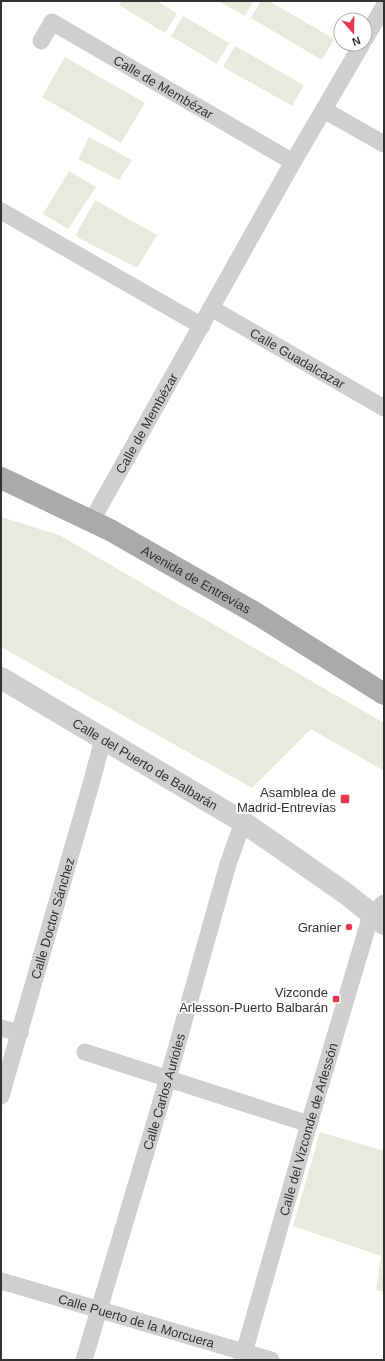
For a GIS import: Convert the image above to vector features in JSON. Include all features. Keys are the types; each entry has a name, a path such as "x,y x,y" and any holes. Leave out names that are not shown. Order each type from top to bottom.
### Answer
{"main road":[{"name":"Avenida de Entrevías","path":"1,478 92,520 258,614 384,694"}],"street":[{"path":"380,1 384,3"},
{"path":"373,25 384,6"},
{"name":"Calle de Membézar","path":"41,41 52,22 294,162"},
{"name":"Calle de Membézar","path":"92,520 357,52"},
{"path":"324,110 384,144"},
{"path":"1,212 202,326"},
{"name":"Calle Guadalcazar","path":"211,308 384,408"},
{"name":"Calle del Puerto de Balbarán","path":"1,678 243,822 345,893 380,914"},
{"name":"Calle Doctor Sánchez","path":"1,1096 91,784 102,739"},
{"name":"Calle Carlos Aurioles","path":"84,1360 168,1078 228,864 243,822"},
{"name":"Calle del Vizconde de Arlessón","path":"243,1356 309,1124 380,914"},
{"path":"1,1028 20,1033"},
{"path":"85,1052 309,1124"},
{"name":"Calle Puerto de la Morcuera","path":"1,1281 99,1309 243,1356 271,1360"}],"shaded area":[{"path":"122,1 156,1 177,13 165,33 119,5"},
{"path":"218,1 253,1 245,16"},
{"path":"261,1 269,1 333,38 333,41 322,60 251,18"},
{"path":"183,16 229,43 217,64 171,36"},
{"path":"235,46 304,85 292,106 223,67"},
{"path":"65,57 145,103 121,143 42,97"},
{"path":"89,137 132,160 119,180 78,159"},
{"path":"69,171 96,187 68,229 43,214"},
{"path":"95,200 157,235 137,268 75,236"},
{"path":"1,517 59,535 384,723 384,771 311,729 252,788 1,647"},
{"path":"320,1132 384,1151 384,1292 376,1290 381,1256 293,1226"}],"place":[{"name":"Asamblea de Madrid-Entrevías","path":"345,799"},
{"name":"Granier","path":"349,927"},
{"name":"Vizconde Arlesson-Puerto Balbarán","path":"336,999"}]}
